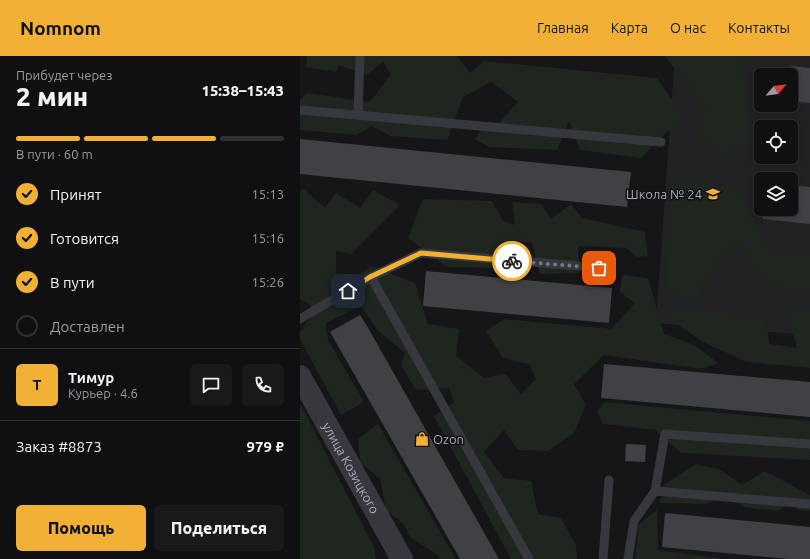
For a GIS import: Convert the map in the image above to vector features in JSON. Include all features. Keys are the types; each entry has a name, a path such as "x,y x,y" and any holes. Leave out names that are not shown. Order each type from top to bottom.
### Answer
{"street":[{"name":"улица Козицкого","path":"300,376 402,559"}],"lane":[{"path":"358,115 360,56"},
{"path":"300,110 661,142"},
{"path":"300,320 370,277 421,253 604,268"},
{"path":"370,277 529,559"},
{"path":"628,559 634,521 655,491 665,434 810,444"},
{"path":"603,559 609,480"},
{"path":"655,491 810,504"}],"shaded area":[{"path":"307,56 457,56 470,73 484,61 657,78 683,116 641,158 580,150 569,121 557,150 489,147 475,139 486,123 499,123 518,102 491,82 463,97 447,140 391,136 372,126 356,135 300,130 300,99 307,93 370,102 391,74 383,62 367,75 338,65 337,72 306,67"},
{"path":"665,56 742,56 750,141 719,158 696,126 706,106 694,94"},
{"name":"Школа № 24","path":"675,56 810,56 810,335 656,323"},
{"path":"672,180 698,180 740,191 775,256 810,248 810,290 786,293 755,273 737,242 705,280 699,300 680,302 666,289"},
{"path":"303,188 325,208 336,193 360,208 373,190 400,205 351,254 336,251 336,274 357,276 371,266 415,283 428,324 459,329 456,356 484,378 506,374 521,394 536,379 529,364 503,358 486,331 504,319 611,329 635,303 620,292 622,275 648,278 664,334 695,345 718,363 701,369 604,355 574,384 586,405 574,433 548,451 518,450 504,430 484,452 504,478 531,481 538,514 561,518 576,545 577,559 511,559 434,416 454,402 449,388 416,390 401,366 405,353 378,331 361,306 326,323 328,340 364,402 341,415 300,339 300,332 314,313 309,304 300,299 300,192"},
{"path":"423,199 492,201 503,221 515,225 512,202 541,204 551,219 571,204 582,218 645,232 648,256 637,257 626,248 578,246 580,273 540,274 532,243 511,240 498,268 447,267 408,238"},
{"path":"810,307 810,368 747,362 703,342 667,317 674,308 763,314 770,344 797,348 787,313"},
{"path":"605,402 810,421 810,460 681,453 659,434 657,430 603,424 597,411"},
{"path":"300,403 374,547 376,559 300,559"},
{"path":"378,424 456,559 440,559 438,555 411,538 403,523 386,511 380,479 360,462 358,439"},
{"path":"696,464 719,469 742,485 765,471 810,495 810,511 798,510 792,501 778,511 743,507 732,493 707,504 660,503 662,486"},
{"path":"657,510 658,550 725,559 635,559 639,524"}],"building":[{"path":"791,66 810,68 810,103 798,102 798,68 791,68"},
{"path":"300,139 631,172 627,207 300,174"},
{"path":"798,186 810,187 810,224 763,219 763,216 798,216"},
{"path":"426,271 612,288 609,323 423,306"},
{"path":"360,315 499,559 460,559 330,332"},
{"path":"604,364 810,382 810,417 601,398"},
{"path":"626,444 646,445 645,462 625,461"},
{"path":"665,513 810,527 810,559 789,559 662,547"}],"way so far":[{"path":"512,261 599,268"}],"place":[{"name":"Школа № 24","path":"713,194"},
{"name":"Ozon","path":"422,439"}],"route":[{"path":"348,291 370,277 421,253 512,261"}]}
